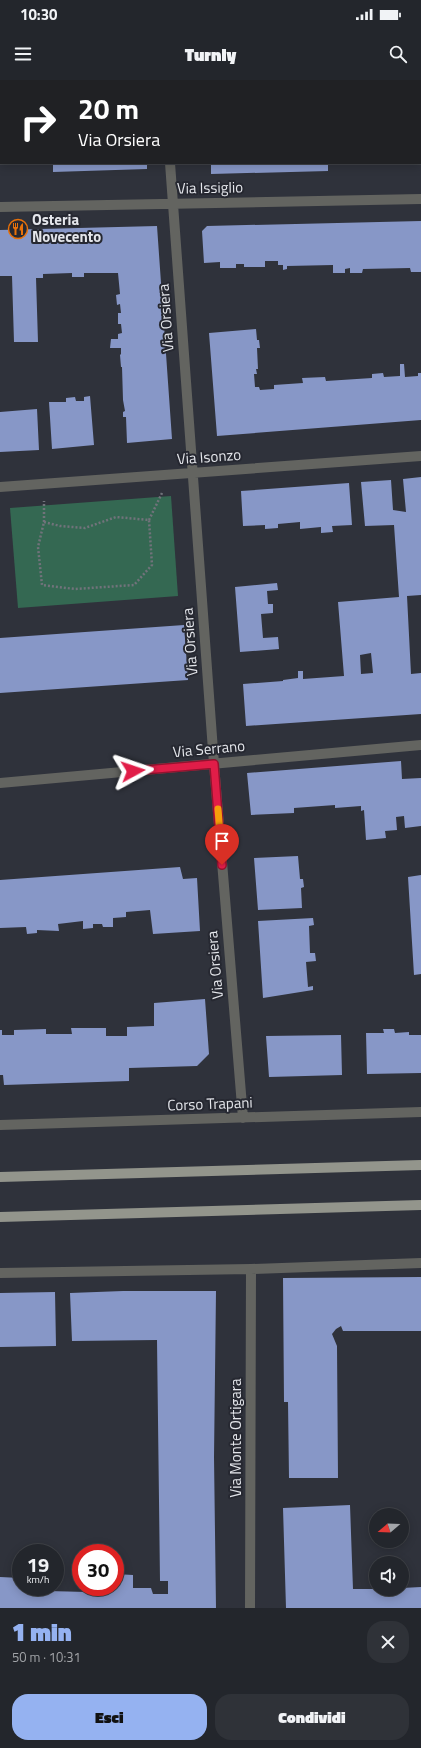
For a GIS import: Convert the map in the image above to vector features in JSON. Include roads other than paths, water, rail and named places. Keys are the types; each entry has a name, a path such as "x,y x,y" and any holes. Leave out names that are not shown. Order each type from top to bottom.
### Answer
{"main road":[{"path":"0,1177 421,1165"},
{"path":"0,1217 421,1205"}],"street":[{"name":"Via Orsiera","path":"170,164 214,764 243,1118"},
{"name":"Via Issiglio","path":"0,208 421,199"},
{"name":"Via Isonzo","path":"0,487 193,474 421,456"},
{"name":"Via Serrano","path":"0,783 421,745"},
{"name":"Corso Trapani","path":"0,1126 421,1112"},
{"path":"0,1273 251,1269 421,1263"},
{"name":"Via Monte Ortigara","path":"250,1608 251,1269"}],"place":[{"name":"Osteria Novecento","path":"18,229"}]}
